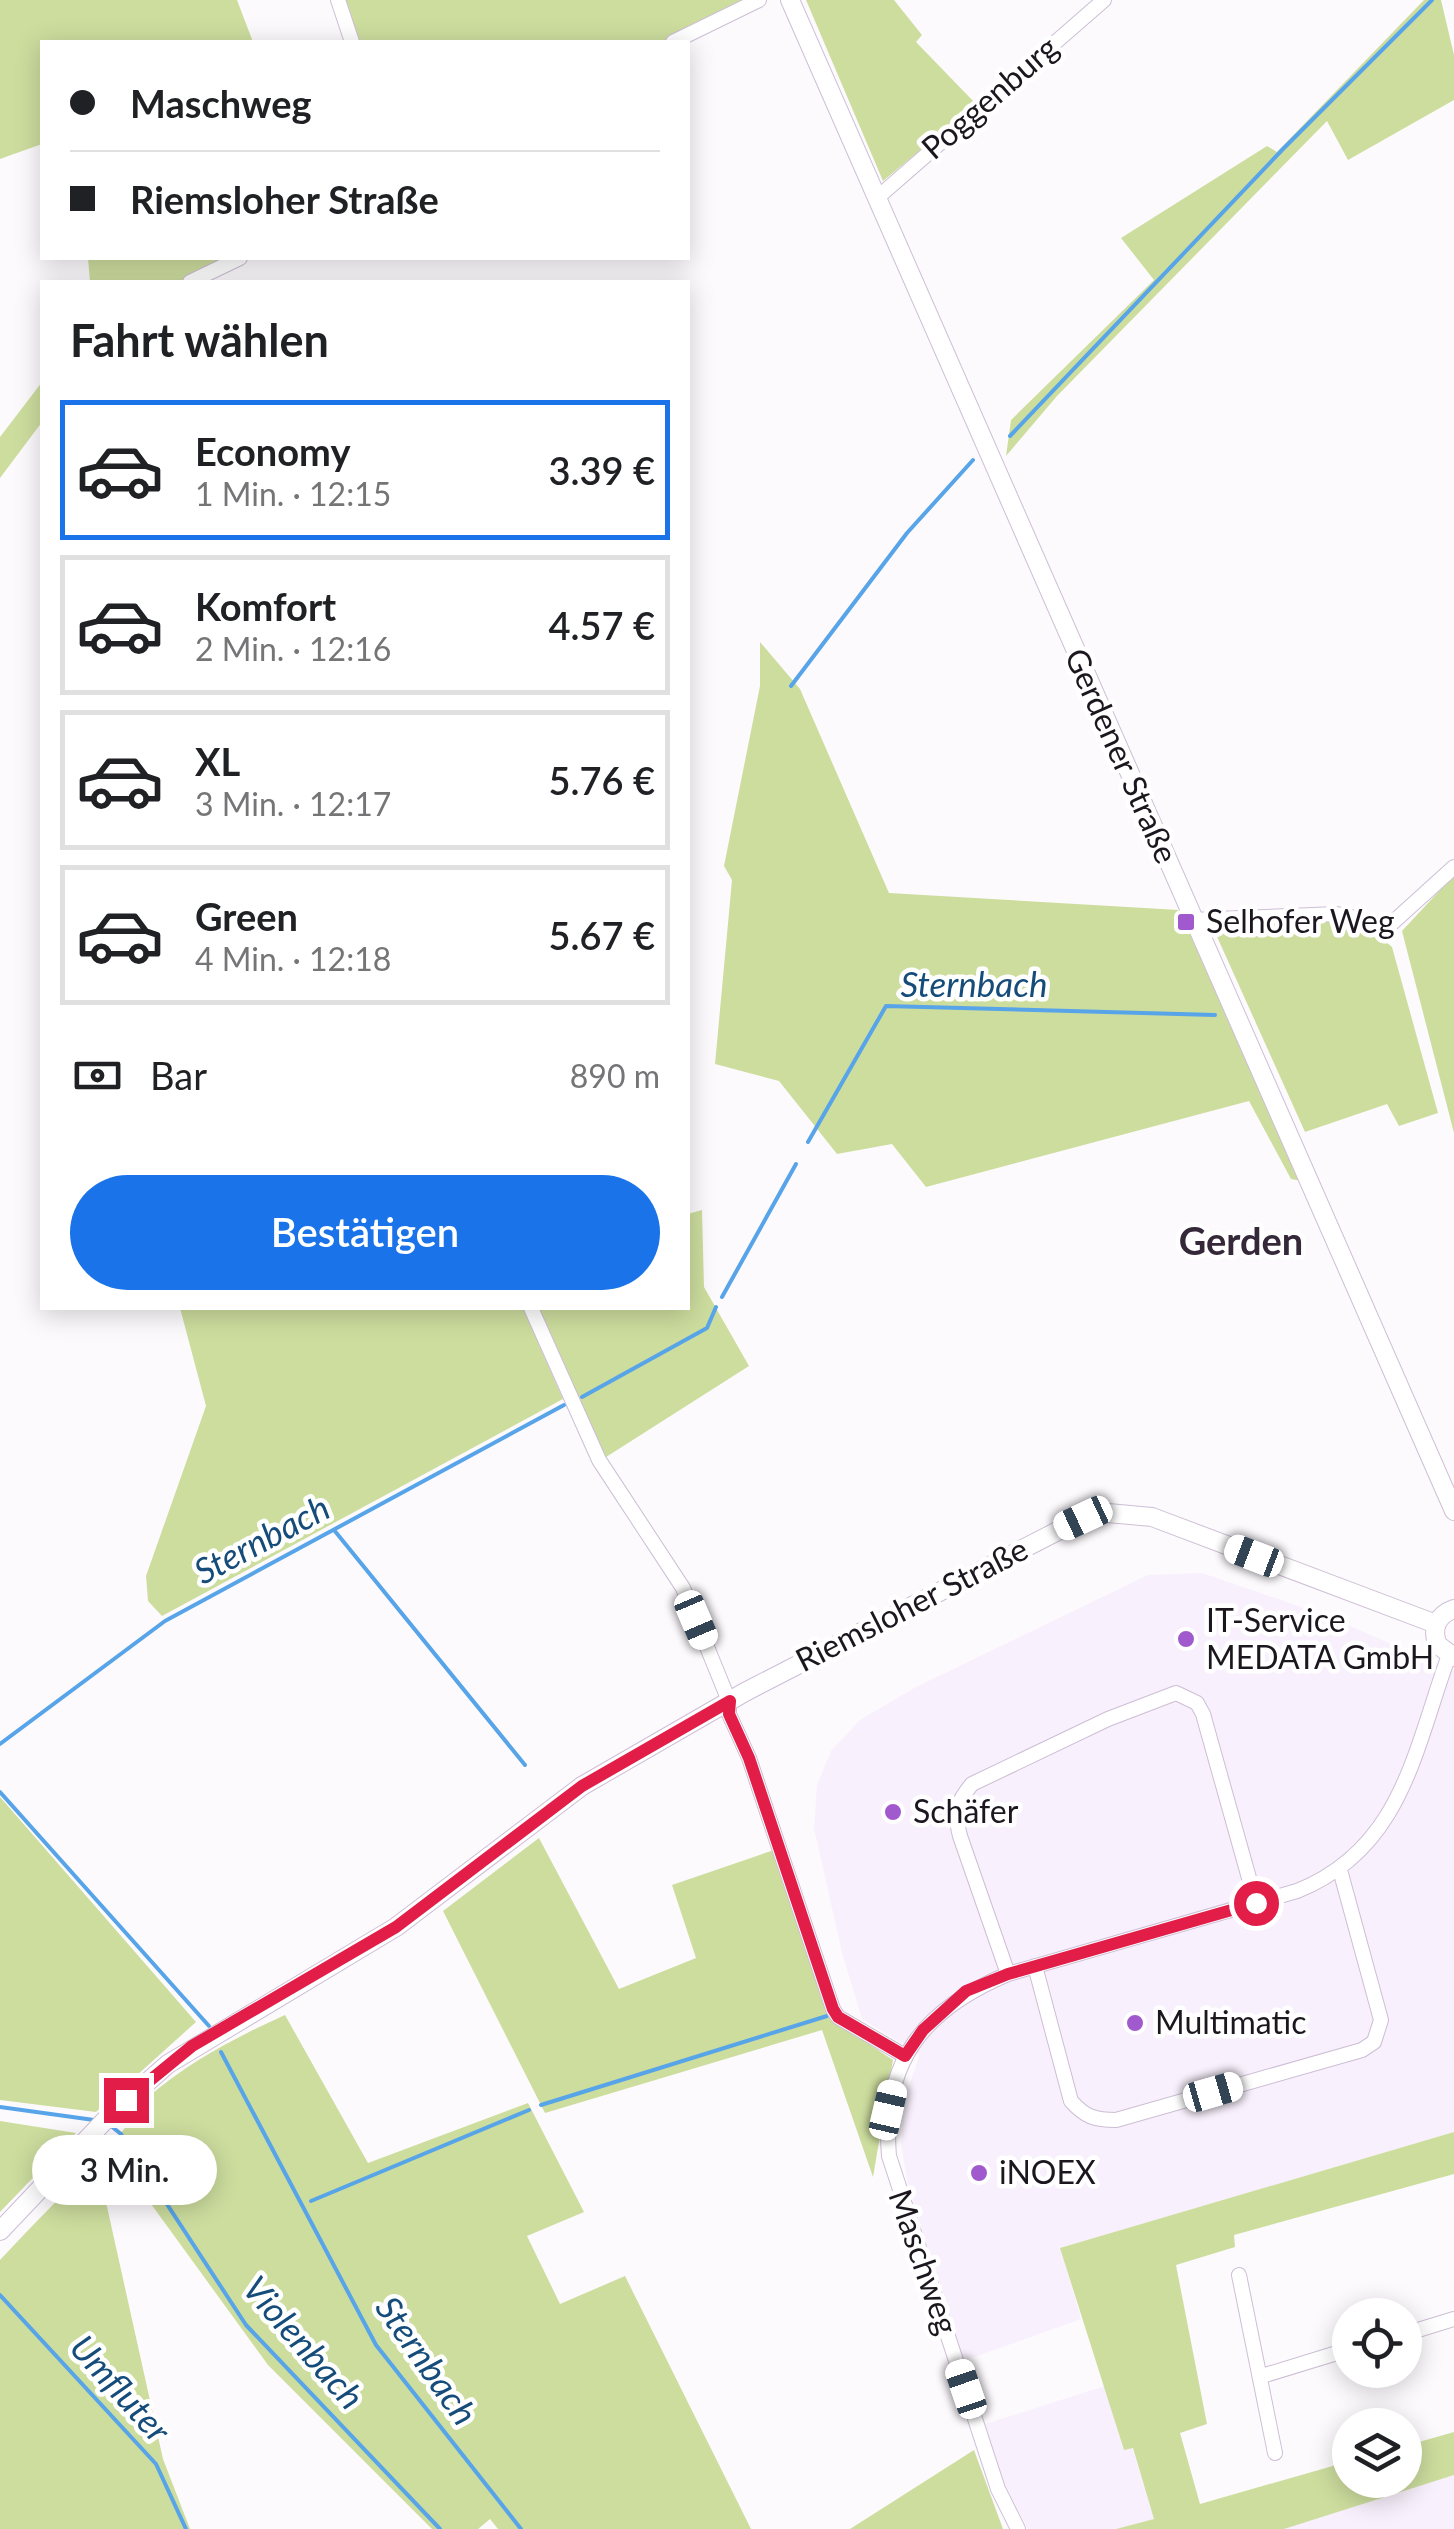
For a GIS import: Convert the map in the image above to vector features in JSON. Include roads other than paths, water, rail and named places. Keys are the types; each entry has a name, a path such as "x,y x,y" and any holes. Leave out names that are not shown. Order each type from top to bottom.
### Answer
{"main road":[{"name":"Gerdener Straße","path":"790,0 1454,1512"},
{"name":"Riemsloher Straße","path":"0,2231 110,2114 192,2046 360,1950 582,1786 730,1701 1060,1528 1108,1512 1152,1517 1436,1624"},
{"path":"1451,1656 1435,1638 1436,1624 1454,1609"}],"street":[{"path":"338,0 351,40"},
{"path":"677,40 759,0"},
{"name":"Poggenburg","path":"877,198 1104,0"},
{"path":"194,280 236,260"},
{"path":"1192,920 1337,914 1390,925 1454,867"},
{"path":"532,1310 598,1460 683,1588 730,1701 729,1714 749,1758 833,2009 838,2017 905,2056"},
{"name":"Maschweg","path":"1018,2529 998,2490 889,2156 888,2110 905,2056 948,2004 1008,1974 1256,1903 1308,1886 1340,1870 1370,1844 1391,1813 1451,1656"},
{"path":"1008,1974 954,1814 960,1798 972,1784 1108,1719 1176,1692 1197,1703 1204,1714 1256,1903"},
{"path":"1036,1966 1071,2102 1082,2114 1098,2120 1116,2120 1362,2050 1374,2042 1381,2020 1340,1870"},
{"path":"1239,2275 1275,2453"},
{"path":"1422,2329 1454,2320"},
{"path":"1262,2376 1332,2355"}],"waterway":[{"path":"1010,436 1283,149 1432,0"},
{"path":"791,686 907,533 973,460"},
{"name":"Sternbach","path":"808,1142 886,1006 1215,1015"},
{"name":"Sternbach","path":"722,1297 796,1164"},
{"name":"Sternbach","path":"582,1397 707,1328 716,1307"},
{"name":"Sternbach","path":"0,1744 165,1621 564,1405"},
{"path":"334,1530 525,1765"},
{"name":"Sternbach","path":"0,1792 209,2026"},
{"path":"541,2105 827,2016"},
{"name":"Sternbach","path":"221,2052 376,2345 521,2529"},
{"name":"Violenbach","path":"0,2107 94,2120"},
{"path":"311,2201 529,2110"},
{"name":"Violenbach","path":"111,2126 121,2134 246,2325 440,2529"},
{"name":"Umfluter","path":"0,2295 156,2464 186,2529"}],"place":[{"name":"Selhofer Weg","path":"1186,922"},
{"name":"IT-Service MEDATA GmbH","path":"1186,1639"},
{"name":"Schäfer","path":"893,1812"},
{"name":"Multimatic","path":"1135,2023"},
{"name":"iNOEX","path":"979,2173"}],"district":[{"name":"Gerden","path":"1241,1242"}]}
